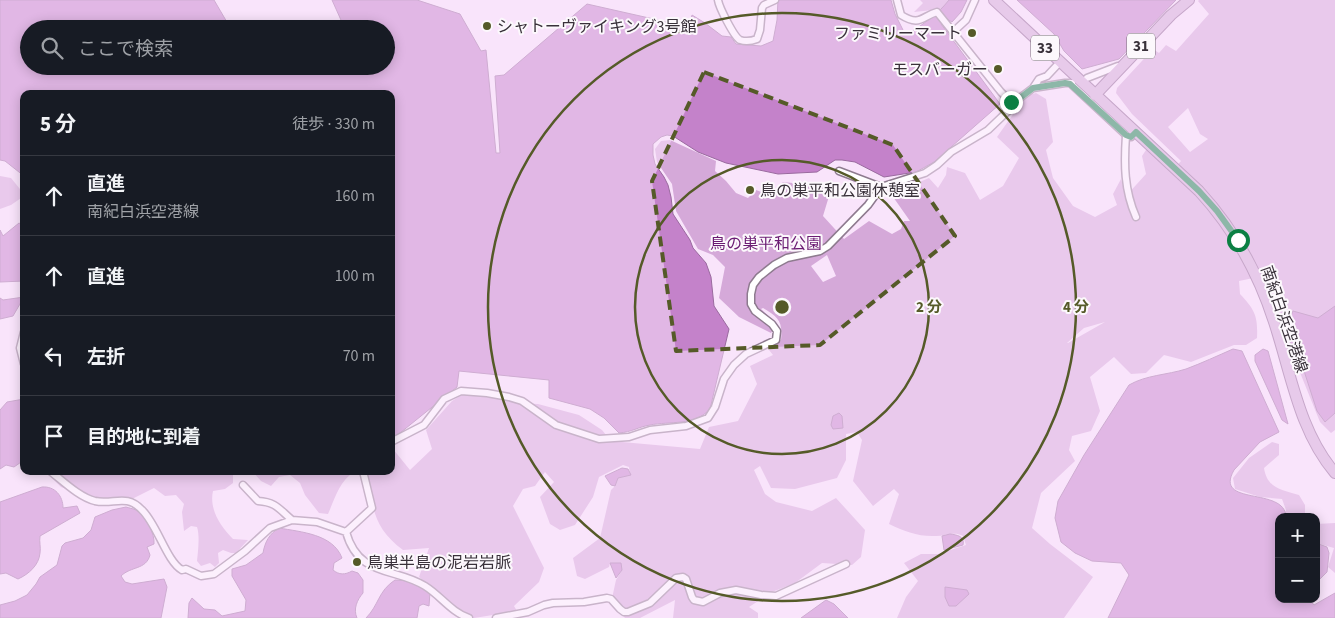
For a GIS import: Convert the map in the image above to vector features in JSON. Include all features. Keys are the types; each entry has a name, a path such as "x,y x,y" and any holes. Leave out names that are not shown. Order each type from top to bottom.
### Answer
{"main road":[{"name":"南紀白浜空港線","path":"994,0 1199,191 1217,211 1238,240 1259,280 1300,409 1319,450 1335,473"},
{"name":"31","path":"1095,95 1171,15 1189,0"}],"street":[{"path":"718,0 720,8 737,37 746,41 757,39 760,30 762,8 775,0"},
{"path":"395,440 424,426 444,399 461,391 487,393 515,399 530,405 556,425 599,439 629,437 650,430 686,426 708,418 724,378 734,365 746,354 776,340 777,331 772,324 755,311 751,304 753,285 759,276 787,258 820,251 828,246 868,205 881,187 925,173 938,165 951,152 988,130 1011,108 1011,102 938,12 922,20 908,19 901,15 897,0"},
{"path":"953,32 966,20 975,0"},
{"path":"1011,102 1016,101 1033,88 1039,79 1047,76 1060,62"},
{"path":"1087,78 1118,66 1121,68"},
{"path":"1033,88 1071,83 1126,135 1131,137 1136,132"},
{"path":"1126,135 1124,166 1126,184 1136,216"},
{"path":"839,171 881,187"},
{"path":"55,475 87,498 95,501 124,500 132,502 142,510 157,530 176,567 182,570 186,569 201,576 214,574 270,528 292,520 318,522 346,532 357,554 378,570 421,584 446,604 469,618"},
{"path":"346,532 372,508 364,475"},
{"path":"243,485 258,501 275,504 292,520"},
{"path":"496,618 528,612 540,606 553,603 584,602 607,598 611,599 620,610 628,612 650,603 680,576 686,579 690,593 694,600 698,602 706,601 720,593 736,590 776,596 846,564"}],"highlighted area":[{"path":"704,72 893,145 955,236 820,345 676,351 652,181"}],"green space":[{"path":"920,0 949,0 942,9 914,12 923,3"},
{"name":"鳥の巣平和公園","path":"1199,0 1335,0 1335,430 1331,433 1320,422 1301,375 1268,275 1239,281 1240,294 1252,309 1257,324 1257,338 1246,345 1234,345 1191,362 1164,355 1146,373 1131,374 1114,357 1090,377 1100,411 1091,431 1072,436 1069,450 1075,461 1041,493 1032,528 1093,577 1064,618 897,618 906,597 918,581 904,563 921,554 938,554 966,545 963,536 960,535 924,536 889,524 899,494 894,489 873,506 853,481 862,440 857,432 846,434 846,460 837,478 795,489 771,488 760,466 754,470 765,494 776,502 812,511 836,498 865,530 861,557 852,565 822,563 795,583 772,592 749,607 758,613 758,618 673,618 675,600 640,618 625,618 611,603 616,580 622,570 610,563 609,567 585,579 577,576 573,558 600,538 611,490 618,478 630,475 629,467 623,465 599,477 593,497 575,525 560,530 550,524 540,497 554,482 545,472 535,486 523,489 513,506 544,568 539,582 514,606 517,611 474,618 455,606 419,577 429,548 403,550 385,533 373,506 368,475 395,475 395,451 410,470 432,449 426,430 452,401 463,394 538,404 579,415 602,430 611,441 700,449 709,427 738,421 757,384 750,366 773,355 769,350 781,340 780,324 776,317 763,308 761,309 777,324 771,333 739,317 719,298 725,267 713,255 698,249 676,211 672,184 657,162 655,149 661,141 670,140 716,161 715,171 736,193 748,198 756,190 769,195 783,182 802,184 833,183 823,216 844,239 869,221 892,234 901,229 904,221 910,221 891,194 929,178 938,188 946,175 947,167 965,173 980,200 1003,186 1019,158 997,137 1026,96 1036,93 1046,99 1053,142 1046,150 1053,178 1073,206 1095,217 1117,205 1113,194 1121,179 1126,196 1146,174 1142,156 1148,147 1172,171 1181,161 1132,114 1116,93 1117,88 1153,49 1159,53 1166,45 1176,51 1209,14","holes":["1188,108 1200,134 1208,139 1190,152 1168,127","827,255 836,276 823,282 811,266","1105,322 1068,343 1067,343 1084,328"]},
{"path":"0,176 11,178 20,189 20,199 0,209"},
{"path":"1272,442 1279,444 1279,455 1264,468 1266,475 1268,480 1276,487 1299,495 1305,505 1305,513 1285,513 1282,499 1260,497 1235,489 1233,478 1249,458"},
{"path":"49,475 233,475 233,483 225,489 213,491 214,511 224,529 233,539 248,540 236,553 223,550 218,553 219,563 215,567 210,563 201,566 197,561 199,539 197,527 191,526 184,531 182,512 184,504 176,495 165,496 154,488 132,499 92,499 61,487"},
{"path":"256,475 290,475 279,477 271,486 261,481"},
{"path":"290,475 350,475 336,495 328,514 319,513 305,495 300,483"},
{"path":"1335,523 1335,573 1328,567 1334,548 1320,544 1320,524"}],"shaded area":[{"path":"0,0 214,0 226,20 20,20 20,75 395,75 395,20 341,20 332,0 417,0 460,14 481,51 486,50 496,153 500,153 495,76 504,75 587,4 689,27 692,15 722,36 731,37 736,44 761,46 773,41 778,0 891,0 895,14 904,32 909,33 940,10 949,0 967,0 961,12 952,22 947,19 941,24 1000,104 934,162 916,172 884,177 855,162 842,160 835,160 817,172 778,174 726,163 698,152 673,136 661,137 653,144 655,164 668,185 673,214 693,248 706,263 711,277 714,306 729,329 710,409 697,418 690,420 650,425 619,433 604,418 590,409 549,398 549,380 459,371 457,387 395,437 395,90 20,90 20,173 5,161 0,160"},
{"path":"1017,0 1176,0 1119,59 1082,69 1064,51 1054,34"},
{"path":"20,224 20,281 0,282 0,230 3,236"},
{"path":"0,298 3,300 20,298 20,304 13,316 0,319"},
{"path":"1335,306 1335,413 1325,422 1317,411 1296,346 1293,347 1290,342 1294,339 1290,318 1293,311 1318,318"},
{"path":"1233,349 1242,351 1279,432 1260,442 1234,470 1230,481 1233,489 1241,493 1264,498 1283,508 1285,513 1275,513 1275,603 1312,603 1314,605 1335,593 1335,618 1108,618 1129,575 1121,563 1092,561 1075,553 1061,542 1055,518 1058,501 1084,455 1129,385 1149,377 1186,369"},
{"path":"1263,349 1268,351 1288,424 1282,420 1255,361 1255,355"},
{"path":"20,400 20,463 14,467 6,465 0,469 0,410 7,402"},
{"path":"839,413 842,416 843,428 833,429 831,425 833,416"},
{"path":"622,468 628,469 631,475 618,478 615,486 611,485 605,476"},
{"path":"42,487 51,488 60,496 63,508 77,506 80,513 40,536 39,557 36,565 26,575 18,579 6,573 0,574 0,502"},
{"path":"126,507 138,511 144,517 151,531 154,544 147,547 150,555 142,566 121,576 125,582 132,584 164,579 167,587 161,618 0,618 0,605 27,595 40,577 57,565 62,546 65,543 83,538 91,530 95,517"},
{"path":"279,528 306,533 324,539 338,550 342,558 334,563 333,570 342,574 352,571 358,573 363,580 363,593 356,605 357,618 188,618 189,603 192,598 204,609 215,610 222,616 245,611 246,600 232,576 232,569 246,565 263,553 268,539"},
{"path":"950,534 962,538 963,545 944,550 942,536"},
{"path":"1320,544 1327,547 1329,553 1327,572 1320,579"},
{"path":"610,563 621,563 622,570 616,578"},
{"path":"395,580 411,581 430,592 429,606 423,604 419,606 417,618 366,618 385,589"},
{"path":"945,587 967,590 969,594 956,606 949,606 945,597"},
{"path":"826,600 834,604 848,618 801,618"}],"place":[{"name":"シャトーヴァイキング3号館","path":"487,26"},
{"name":"ファミリーマート","path":"972,33"},
{"name":"モスバーガー","path":"998,69"},
{"name":"鳥の巣平和公園休憩室","path":"750,190"},
{"name":"鳥巣半島の泥岩岩脈","path":"357,562"}],"route":[{"path":"1011,102 1016,101 1033,88 1065,83 1070,84 1126,135 1131,137 1136,132 1199,191 1217,211 1238,240"}]}
